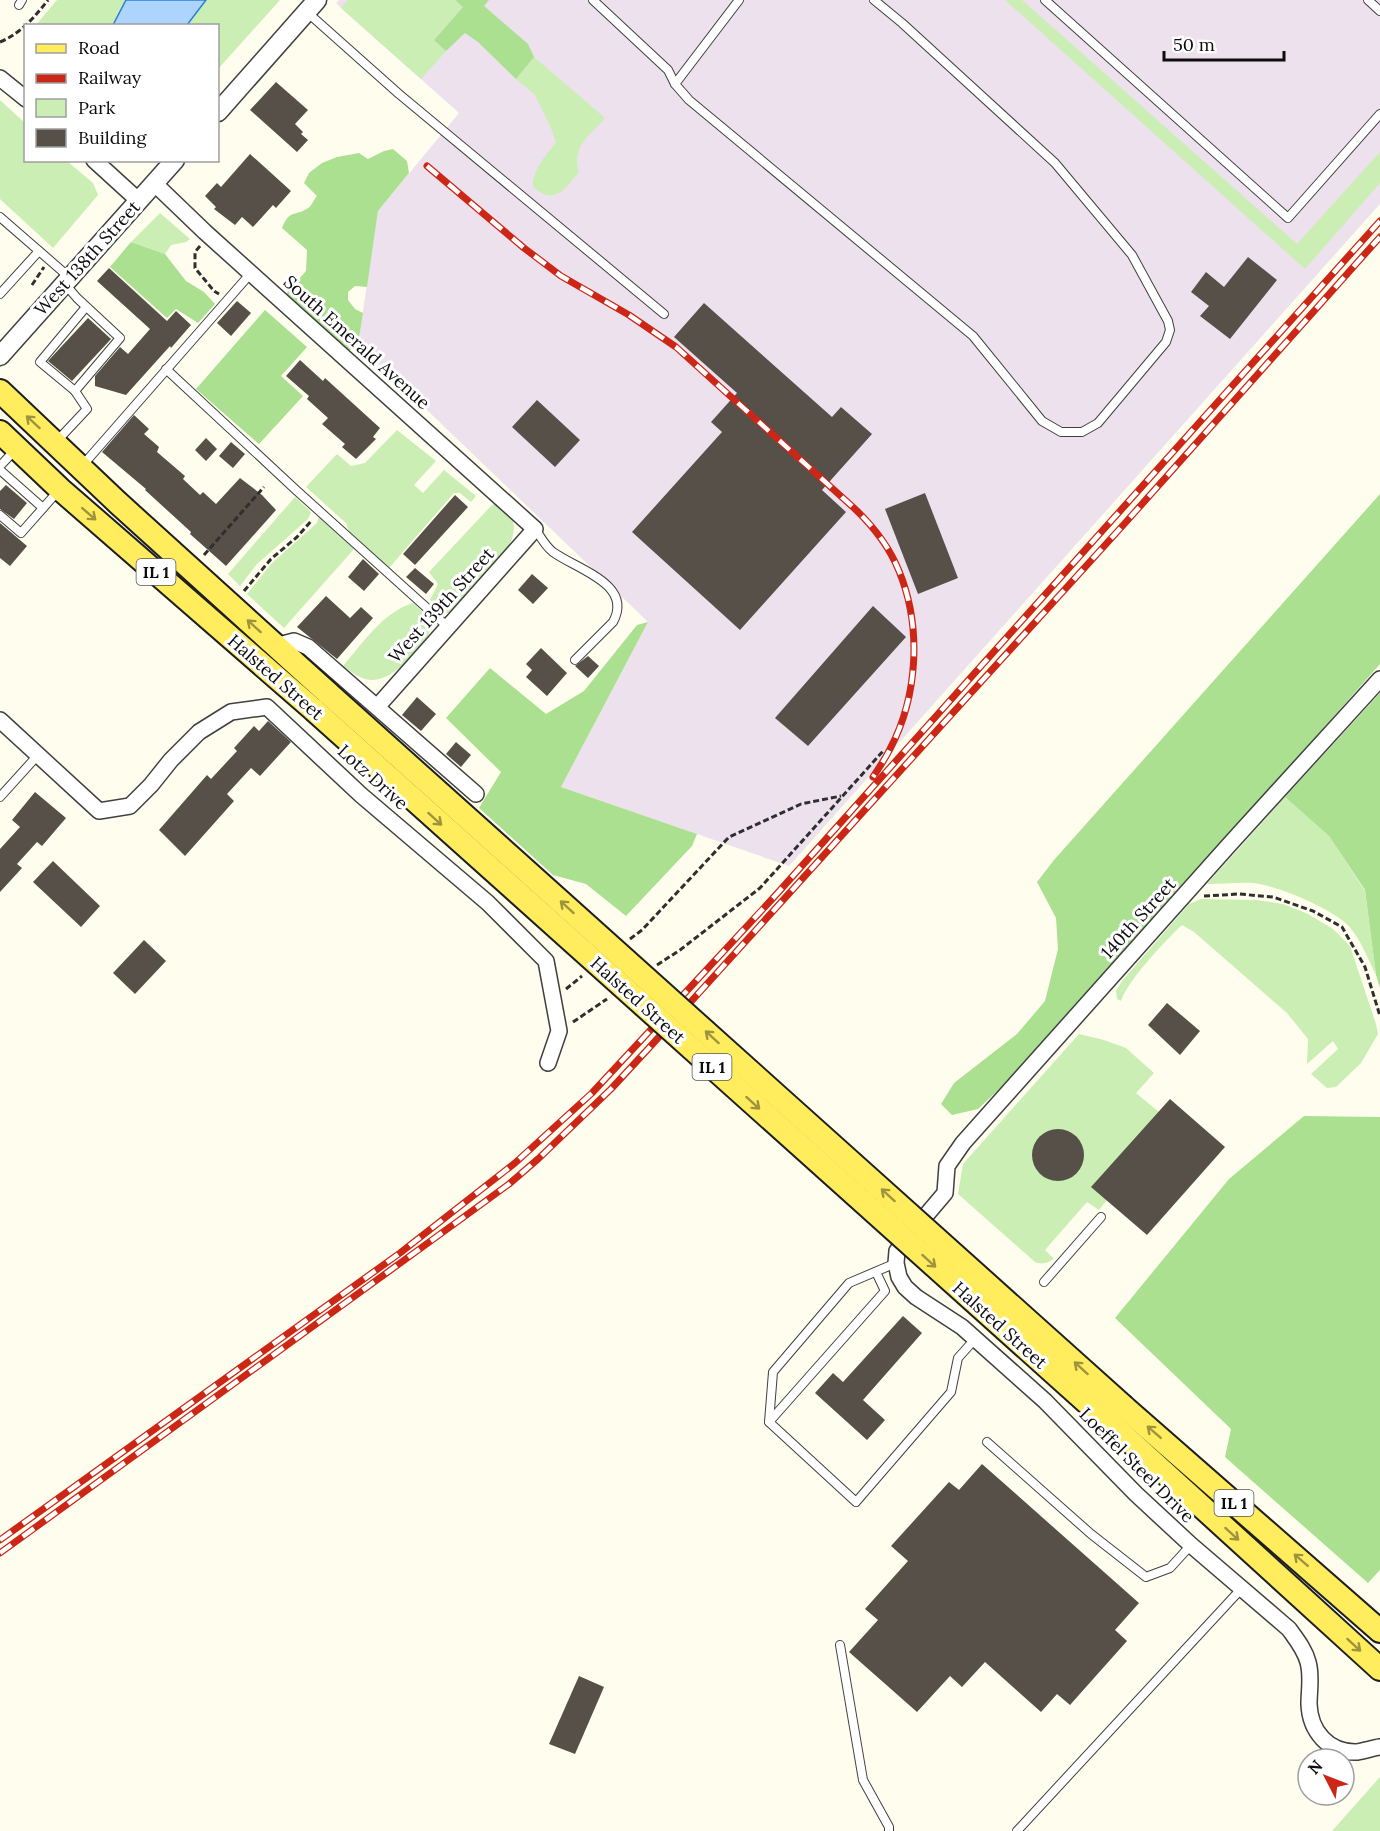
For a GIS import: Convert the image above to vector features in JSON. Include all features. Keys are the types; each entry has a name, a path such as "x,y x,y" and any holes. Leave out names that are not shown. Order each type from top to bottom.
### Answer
{"main road":[{"name":"Halsted Street","path":"0,391 275,646 321,702"},
{"name":"Halsted Street","path":"0,432 60,489 321,702 1118,1415 1380,1669"},
{"name":"Halsted Street","path":"1118,1415 1380,1631"}],"street":[{"path":"219,111 312,6"},
{"path":"0,78 24,97"},
{"path":"96,162 139,201"},
{"name":"West 138th Street","path":"0,356 172,162"},
{"name":"South Emerald Avenue","path":"154,183 209,236 535,529"},
{"name":"West 139th Street","path":"376,707 535,529"},
{"name":"Halsted Street","path":"275,646 294,641 308,647 476,794"},
{"name":"140th Street","path":"896,1263 897,1251 945,1193 947,1166 963,1143 1380,679"},
{"name":"Lotz Drive","path":"0,720 99,811 129,806 199,732 231,712 267,707 361,795 488,903 546,961 559,1031"},
{"path":"548,1063 559,1031"},
{"name":"Loeffel Steel Drive","path":"896,1263 899,1277 905,1287 916,1297 962,1327 1045,1401 1104,1463 1191,1545 1290,1629 1301,1645 1308,1662 1311,1679 1310,1718 1315,1731 1325,1741 1339,1748 1356,1752 1380,1747"}],"lane":[{"path":"593,0 668,70 675,84 690,100 973,336 1042,421 1061,432 1082,432 1098,423 1166,342 1170,330 1168,321 1132,255 1055,163 874,0"},
{"path":"675,84 739,0"},
{"path":"1045,0 1288,218 1380,114"},
{"path":"1368,0 1380,11"},
{"path":"312,6 399,94 664,314"},
{"path":"0,217 39,251 67,281 77,298 120,338 75,392"},
{"path":"0,294 39,251"},
{"path":"81,467 251,273"},
{"path":"55,443 87,409 75,392 40,362 86,307"},
{"path":"166,369 448,627"},
{"path":"17,448 0,468 43,508"},
{"path":"0,515 21,533 60,489"},
{"path":"535,529 554,552 609,587 618,605 617,616 613,622 575,660"},
{"path":"0,797 38,755"},
{"path":"1044,1282 1101,1217"},
{"path":"770,1422 773,1372 849,1283 896,1263"},
{"path":"770,1422 885,1291 876,1272"},
{"path":"770,1422 856,1502 951,1392 958,1358 975,1339"},
{"path":"987,1442 1091,1534 1146,1577 1170,1568 1191,1545"},
{"path":"1017,1831 1242,1588"},
{"path":"840,1645 863,1780 889,1827 889,1831"}],"path":[{"path":"27,24 48,0"},
{"path":"0,42 15,35 24,26"},
{"path":"209,236 195,252 195,268 214,291 228,299"},
{"path":"202,556 264,487"},
{"path":"232,606 271,559 309,525 316,508"},
{"path":"652,969 760,888 884,750"},
{"path":"624,944 642,930 729,837 801,804 841,796"},
{"path":"1182,898 1239,894 1274,897 1313,911 1342,927 1365,967 1380,1016"},
{"path":"552,999 588,971"},
{"path":"559,1031 615,994"}],"shaded area":[{"path":"339,0 1380,0 1380,204 789,866 561,787 648,622 358,344 378,211 459,113 341,8 336,3"}],"green space":[{"path":"57,0 126,0 114,24 37,24"},
{"path":"206,0 280,0 219,68 219,24 188,24"},
{"path":"348,0 455,0 463,7 434,39 446,51 421,79 341,8"},
{"path":"455,0 489,0 484,6 528,44 534,57 516,79 478,42 465,33 446,51 434,40 463,7"},
{"path":"1005,0 1022,0 1297,244 1380,152 1380,183 1305,269"},
{"path":"534,57 605,118 579,149 577,163 579,172 564,189 554,195 541,193 533,187 533,180 537,168 556,142 535,95 516,79"},
{"path":"0,100 24,122 24,162 68,162 93,183 98,195 53,248 0,199"},
{"path":"393,149 407,161 409,173 378,211 367,287 355,286 348,292 348,300 355,309 363,313 358,344 349,351 286,294 306,271 307,250 282,228 291,215 304,211 317,196 304,183 309,173 322,163 337,157 359,153 368,159"},
{"path":"160,213 190,239 171,245 165,254 131,242"},
{"path":"131,242 165,254 186,281 204,292 215,304 198,323 176,309 167,318 110,267"},
{"path":"265,310 307,347 281,376 303,396 259,444 196,389"},
{"path":"397,430 436,461 414,485 423,493 444,470 476,496 471,502 460,493 454,493 389,568 349,531 346,523 306,487 337,454 351,466 365,463"},
{"path":"1380,494 1380,664 1024,1066 978,1109 952,1115 941,1104 954,1083 1017,1034 1045,1001 1058,949 1056,918 1037,882 1054,860"},
{"path":"295,497 311,512 308,519 257,564 240,586 228,574"},
{"path":"495,503 510,515 514,527 511,540 494,568 469,595 448,613 444,613 430,600 438,584 429,572"},
{"path":"319,516 354,549 284,628 247,594 272,563 317,523"},
{"path":"413,603 429,619 431,625 423,643 404,664 387,676 372,680 361,677 343,666 383,621 402,607"},
{"path":"648,622 561,787 697,834 692,846 626,916 586,884 553,875 479,808 501,772 446,718 490,668 546,714 584,691 637,625"},
{"path":"1380,693 1380,988 1376,975 1365,890 1329,836 1285,797"},
{"path":"1285,797 1329,836 1365,891 1376,975 1352,930 1321,907 1263,885 1253,883 1207,884"},
{"path":"1201,899 1256,900 1283,904 1308,914 1333,929 1350,946 1378,1034 1361,1063 1336,1087 1327,1088 1311,1074 1338,1049 1333,1041 1307,1064 1308,1039 1287,1013 1194,932 1182,925 1139,972 1121,1001 1117,999 1116,991 1122,981 1189,904"},
{"path":"1079,1034 1126,1048 1154,1073 1136,1093 1159,1112 1107,1200 1099,1210 1087,1202 1045,1250 1054,1259 1040,1263 1035,1262 958,1194 963,1164"},
{"path":"1304,1116 1380,1117 1380,1570 1368,1583 1225,1457 1231,1429 1115,1318 1229,1179"},
{"path":"1380,1777 1380,1831 1332,1831 1353,1807 1356,1807 1356,1804"}],"water":[{"path":"126,0 206,0 188,24 114,24"}],"building":[{"path":"276,82 308,110 295,124 308,140 297,152 250,110"},
{"path":"250,154 291,191 276,208 273,205 253,227 242,217 235,225 214,209 216,207 205,196 217,183 221,187"},
{"path":"1248,257 1277,280 1230,339 1200,316 1209,306 1191,292 1206,272 1224,287"},
{"path":"109,268 167,321 176,311 191,325 126,395 95,386 95,376 120,347 128,354 150,329 97,281"},
{"path":"237,301 251,313 231,336 217,323"},
{"path":"704,303 832,417 841,407 872,434 822,490 846,512 740,630 632,532 722,432 711,422 737,393 674,337"},
{"path":"88,318 111,339 72,381 48,361"},
{"path":"300,360 323,381 325,378 380,428 373,437 376,439 356,459 342,447 345,444 322,424 328,418 307,399 309,396 286,376"},
{"path":"537,400 580,440 555,467 512,427"},
{"path":"134,415 149,429 144,434 159,447 157,452 185,476 183,479 200,495 203,492 216,504 240,478 262,495 276,510 226,566 190,534 191,532 146,489 102,452"},
{"path":"206,438 217,449 206,461 195,450"},
{"path":"231,442 245,454 233,468 219,456"},
{"path":"6,485 27,503 14,519 0,509 0,491"},
{"path":"925,493 958,578 918,594 885,509"},
{"path":"455,495 468,507 415,565 403,554"},
{"path":"0,523 27,546 10,566 0,558"},
{"path":"363,559 379,574 364,591 348,577"},
{"path":"415,568 434,584 426,594 406,577"},
{"path":"532,574 548,588 533,604 518,590"},
{"path":"326,596 350,618 361,607 373,618 337,659 297,627"},
{"path":"873,606 906,637 808,746 775,718"},
{"path":"541,648 567,673 547,696 526,677 532,670 526,664"},
{"path":"588,656 599,666 588,678 575,666"},
{"path":"417,697 436,714 421,731 402,715"},
{"path":"268,721 291,742 260,776 251,768 227,794 234,801 185,856 159,830 207,775 211,779 237,751 234,748 254,726 259,731"},
{"path":"456,742 471,755 461,767 446,754"},
{"path":"35,792 66,818 42,846 37,842 17,864 22,868 0,892 0,849 20,827 12,820"},
{"path":"53,861 100,906 81,927 33,882"},
{"path":"144,940 166,961 135,994 113,973"},
{"path":"1167,1003 1200,1031 1180,1055 1148,1025"},
{"path":"1170,1099 1225,1147 1147,1235 1091,1187"},
{"path":"1058,1129 1068,1131 1076,1137 1082,1145 1084,1155 1082,1165 1076,1173 1068,1179 1058,1181 1048,1179 1040,1173 1034,1165 1032,1155 1034,1145 1040,1137 1048,1131"},
{"path":"903,1316 922,1333 863,1400 885,1420 867,1440 815,1393 833,1373 843,1382"},
{"path":"982,1464 1139,1603 1115,1630 1127,1641 1070,1705 1057,1694 1041,1712 985,1662 962,1687 950,1676 917,1712 849,1652 878,1620 865,1609 908,1561 891,1546 949,1482 959,1490"},
{"path":"579,1676 604,1687 575,1754 549,1744"}],"railway":[{"path":"427,166 524,248 561,276 629,315 676,347 854,508 880,537 895,562 906,593 914,638 914,661 906,707 899,728 888,753 873,777"},
{"path":"0,1540 400,1253 515,1163 592,1093 774,897 1380,221"},
{"path":"0,1553 509,1184 538,1159 611,1089 648,1049 1126,522 1380,237"}]}
